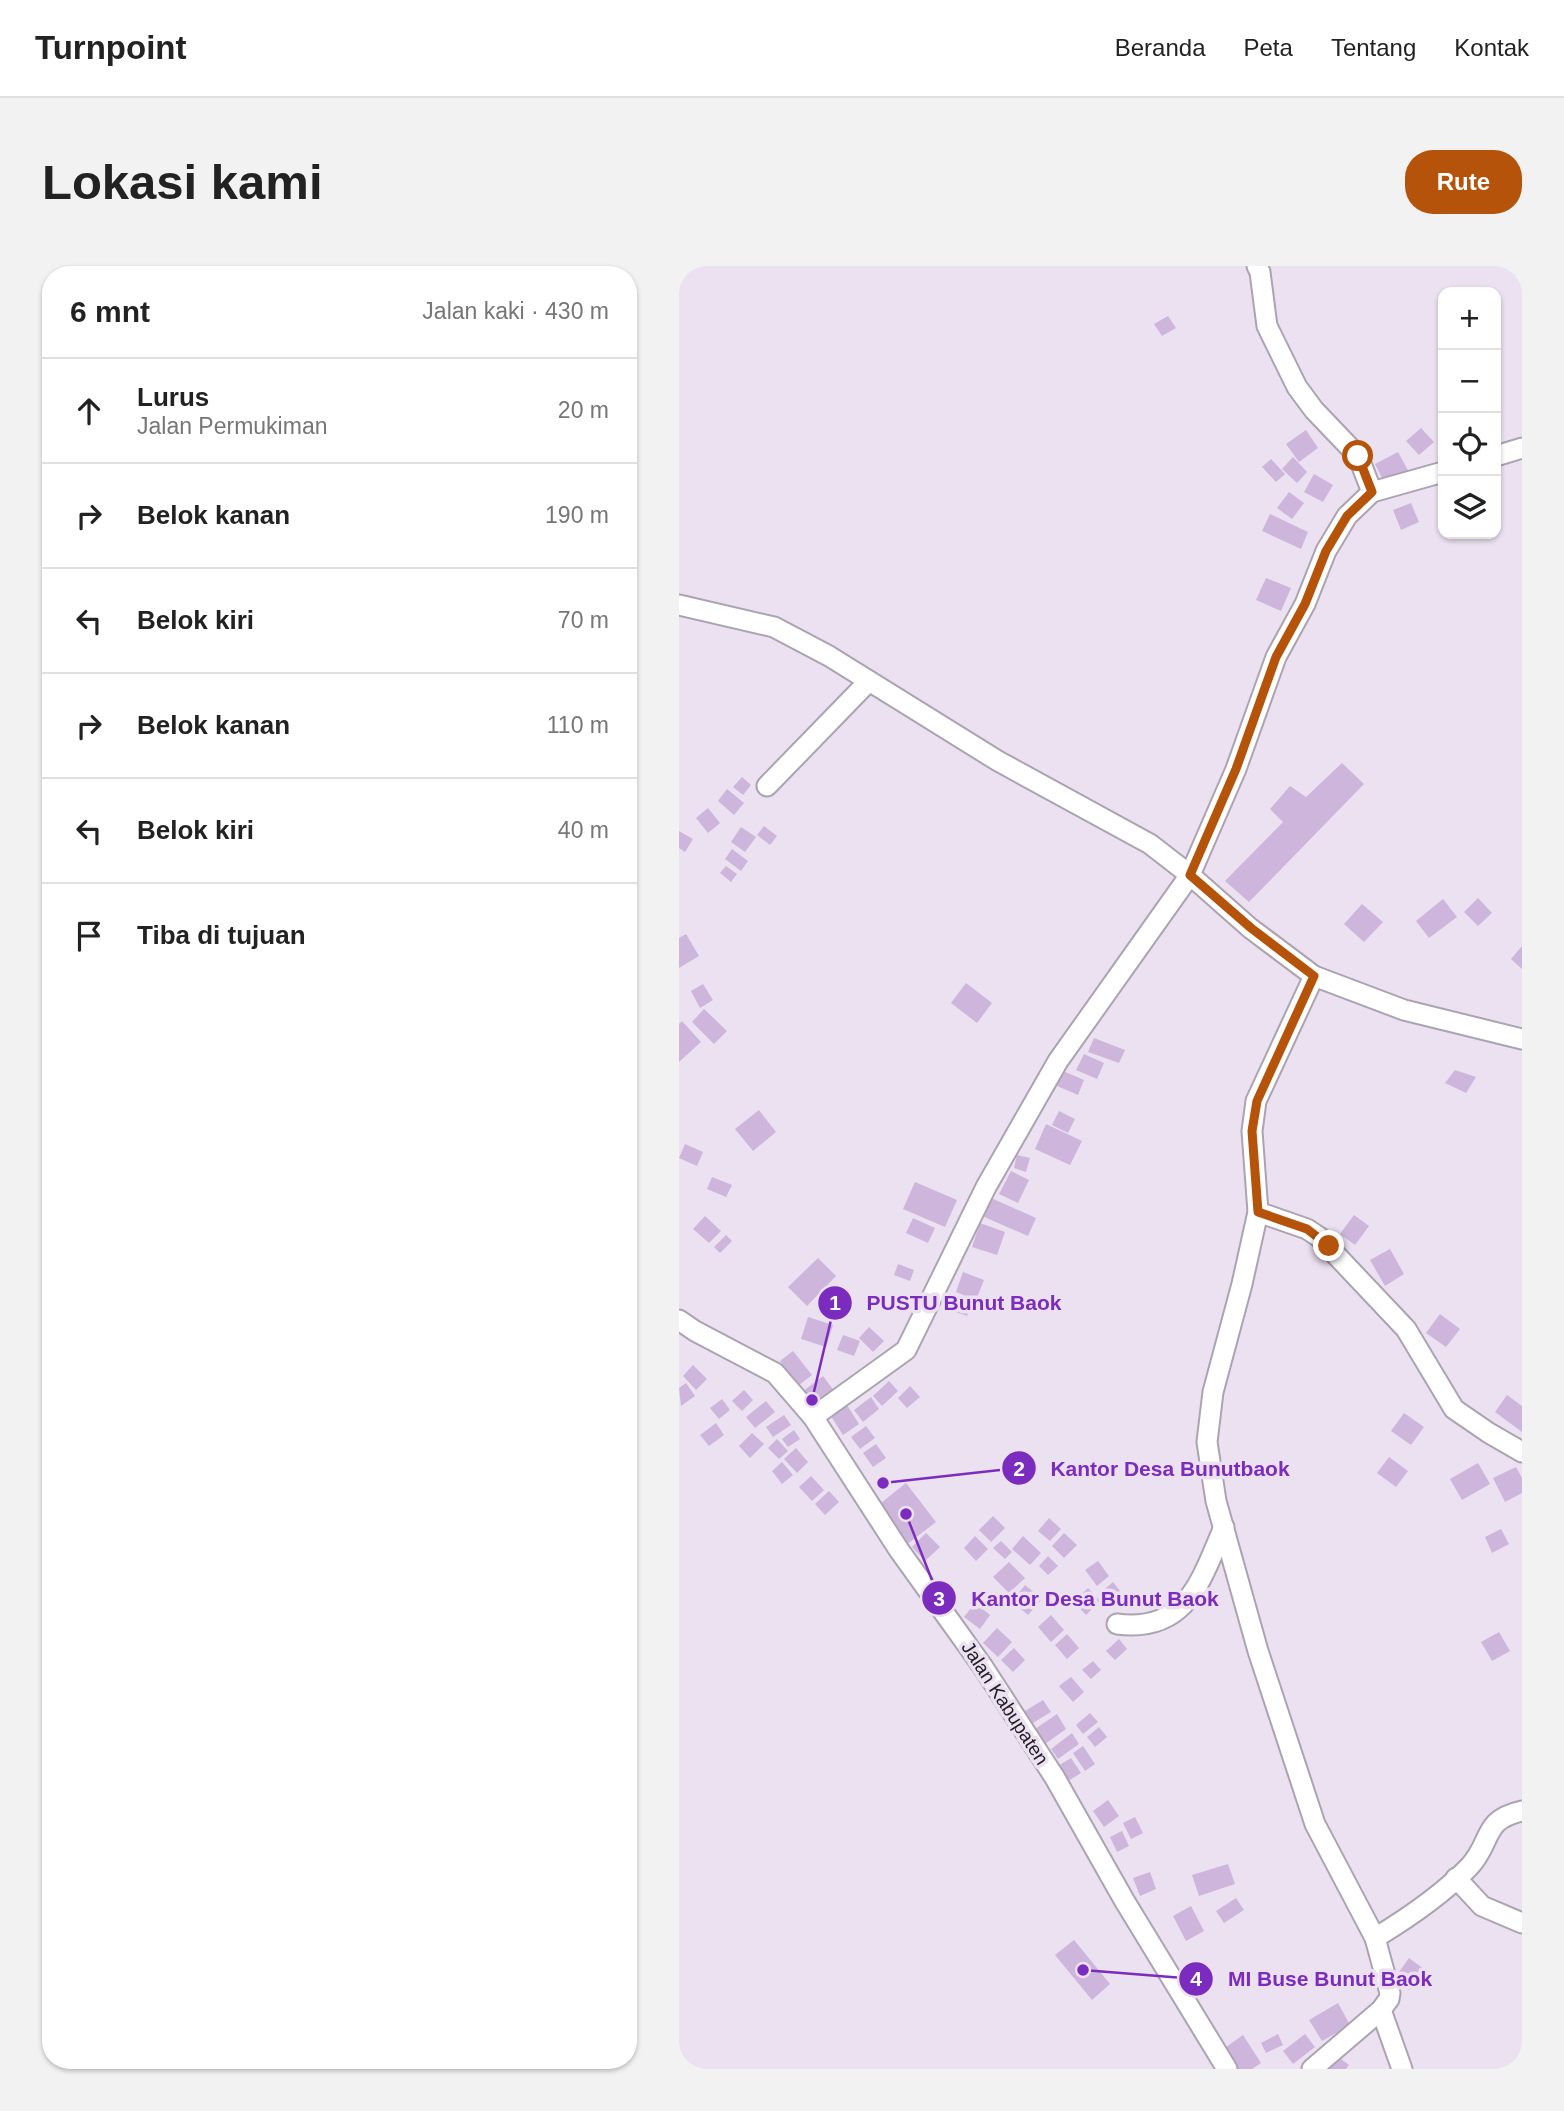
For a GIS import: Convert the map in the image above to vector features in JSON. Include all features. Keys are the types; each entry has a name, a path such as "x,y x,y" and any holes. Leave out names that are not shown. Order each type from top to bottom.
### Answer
{"street":[{"path":"1257,266 1266,326 1297,387 1314,410 1358,456 1372,492"},
{"path":"1501,454 1522,448"},
{"path":"813,1418 906,1350 986,1187 1058,1061 1190,875 1236,769 1276,657 1305,604 1326,551 1347,516 1372,492 1438,473"},
{"path":"679,605 774,627 829,656 998,761 1150,844 1251,928 1314,976 1404,1010 1522,1039"},
{"path":"767,786 869,681"},
{"path":"1312,2069 1381,2010 1390,1993 1375,1938 1315,1824 1258,1651 1216,1501 1207,1442 1213,1392 1258,1212 1252,1131 1257,1101 1314,976"},
{"path":"1258,1212 1307,1229 1319,1237 1406,1329 1454,1409 1522,1452"},
{"name":"Jalan Kabupaten","path":"679,1320 775,1373 813,1418 899,1550 983,1667 1055,1778 1124,1900 1227,2069"},
{"path":"1117,1624 1137,1626 1157,1622 1178,1610 1197,1589 1224,1527"},
{"path":"1375,1938 1403,1921 1475,1860 1498,1819 1522,1811"},
{"path":"1456,1878 1482,1906 1522,1923"},
{"path":"1381,2010 1402,2069"}],"building":[{"path":"1168,316 1176,328 1162,336 1154,324"},
{"path":"1421,428 1434,442 1419,455 1406,441"},
{"path":"1306,430 1318,448 1299,462 1286,444"},
{"path":"1398,452 1410,474 1386,486 1375,464"},
{"path":"1293,457 1307,472 1297,483 1282,469"},
{"path":"1271,459 1285,474 1276,482 1262,467"},
{"path":"1314,474 1333,485 1323,502 1304,492"},
{"path":"1289,492 1304,503 1292,519 1277,508"},
{"path":"1411,503 1419,522 1401,530 1393,510"},
{"path":"1270,514 1308,532 1301,549 1262,531"},
{"path":"1266,578 1291,588 1281,611 1256,600"},
{"path":"1342,763 1364,784 1249,902 1225,881 1283,822 1270,809 1290,786 1306,797"},
{"path":"742,777 751,785 743,795 733,787"},
{"path":"727,789 744,803 734,815 718,801"},
{"path":"708,808 720,823 708,833 696,818"},
{"path":"764,826 777,836 770,845 757,835"},
{"path":"741,827 756,837 745,852 731,842"},
{"path":"679,831 693,839 685,852 679,848"},
{"path":"732,849 748,861 741,871 725,859"},
{"path":"726,866 737,874 731,882 720,873"},
{"path":"1478,898 1492,913 1478,926 1464,912"},
{"path":"1443,899 1457,917 1429,938 1416,921"},
{"path":"1362,904 1383,922 1364,942 1344,924"},
{"path":"686,934 699,956 679,968 679,938"},
{"path":"1522,946 1522,969 1511,959"},
{"path":"966,983 992,1003 977,1023 951,1003"},
{"path":"703,984 713,1000 700,1008 691,991"},
{"path":"704,1009 727,1031 714,1044 692,1022"},
{"path":"682,1021 701,1042 679,1062 679,1024"},
{"path":"1094,1038 1125,1050 1119,1063 1088,1052"},
{"path":"1084,1054 1104,1063 1097,1079 1076,1070"},
{"path":"1455,1070 1476,1077 1466,1093 1445,1083"},
{"path":"1063,1071 1084,1080 1078,1095 1057,1086"},
{"path":"759,1110 776,1132 753,1151 735,1129"},
{"path":"1059,1111 1075,1119 1068,1133 1052,1125"},
{"path":"1046,1124 1082,1141 1070,1165 1035,1149"},
{"path":"685,1144 703,1152 697,1166 679,1158"},
{"path":"1017,1155 1030,1158 1026,1172 1014,1168"},
{"path":"1011,1171 1029,1180 1018,1203 999,1194"},
{"path":"712,1177 732,1185 726,1197 707,1189"},
{"path":"915,1182 957,1200 945,1227 903,1209"},
{"path":"991,1198 1036,1218 1028,1236 982,1216"},
{"path":"1354,1215 1369,1226 1355,1245 1340,1234"},
{"path":"705,1216 721,1231 709,1243 693,1229"},
{"path":"913,1218 935,1228 928,1243 906,1233"},
{"path":"980,1223 1005,1232 997,1255 972,1247"},
{"path":"726,1235 732,1241 720,1253 714,1247"},
{"path":"1390,1249 1404,1274 1385,1286 1370,1260"},
{"path":"818,1258 836,1276 807,1306 788,1287"},
{"path":"898,1264 914,1270 910,1281 894,1275"},
{"path":"963,1272 984,1280 976,1300 956,1292"},
{"path":"958,1298 972,1303 967,1316 953,1311"},
{"path":"1440,1314 1460,1329 1446,1347 1426,1333"},
{"path":"808,1317 833,1325 826,1347 801,1339"},
{"path":"869,1327 884,1341 873,1352 859,1338"},
{"path":"843,1335 860,1341 854,1356 837,1350"},
{"path":"793,1351 812,1375 799,1385 780,1361"},
{"path":"693,1365 707,1379 696,1390 683,1376"},
{"path":"823,1376 835,1392 814,1408 802,1392"},
{"path":"889,1381 898,1391 882,1406 873,1396"},
{"path":"686,1383 695,1396 681,1406 679,1388"},
{"path":"910,1386 920,1397 907,1408 898,1398"},
{"path":"744,1390 753,1400 742,1411 732,1401"},
{"path":"1507,1395 1522,1406 1522,1432 1495,1412"},
{"path":"871,1397 879,1409 863,1422 854,1410"},
{"path":"722,1399 730,1410 719,1419 710,1408"},
{"path":"766,1401 775,1412 755,1428 746,1417"},
{"path":"845,1402 859,1424 843,1435 829,1413"},
{"path":"1404,1413 1424,1427 1411,1445 1391,1431"},
{"path":"784,1415 791,1425 773,1437 766,1427"},
{"path":"716,1423 724,1435 709,1446 700,1435"},
{"path":"866,1426 875,1438 860,1449 851,1437"},
{"path":"794,1430 800,1439 788,1447 782,1439"},
{"path":"752,1433 764,1444 750,1458 739,1446"},
{"path":"777,1439 788,1451 779,1459 768,1448"},
{"path":"876,1444 886,1458 873,1467 863,1453"},
{"path":"796,1448 808,1462 797,1473 784,1459"},
{"path":"1389,1457 1408,1471 1396,1487 1377,1473"},
{"path":"782,1462 793,1475 782,1484 772,1471"},
{"path":"1478,1463 1490,1484 1462,1500 1450,1479"},
{"path":"1516,1467 1522,1478 1522,1493 1505,1502 1493,1478"},
{"path":"811,1476 824,1490 812,1501 799,1487"},
{"path":"906,1483 936,1522 906,1545 876,1507"},
{"path":"829,1491 839,1502 825,1515 815,1504"},
{"path":"993,1516 1005,1528 991,1542 979,1530"},
{"path":"1049,1518 1061,1529 1050,1541 1038,1531"},
{"path":"1501,1529 1509,1544 1492,1553 1485,1537"},
{"path":"926,1533 940,1547 925,1561 912,1547"},
{"path":"1064,1533 1077,1545 1064,1558 1052,1546"},
{"path":"975,1536 988,1549 976,1561 964,1548"},
{"path":"1023,1536 1041,1553 1030,1565 1012,1549"},
{"path":"1001,1541 1012,1552 1005,1559 993,1548"},
{"path":"1048,1556 1058,1566 1048,1575 1039,1566"},
{"path":"1098,1561 1109,1576 1097,1586 1085,1570"},
{"path":"1009,1562 1025,1578 1009,1593 993,1577"},
{"path":"1113,1582 1120,1591 1107,1601 1100,1593"},
{"path":"1025,1585 1042,1599 1028,1615 1012,1601"},
{"path":"1088,1588 1100,1601 1086,1615 1074,1602"},
{"path":"975,1603 990,1615 980,1629 964,1617"},
{"path":"1051,1615 1064,1630 1051,1642 1038,1627"},
{"path":"997,1628 1012,1642 998,1657 983,1643"},
{"path":"1499,1632 1510,1651 1492,1661 1481,1642"},
{"path":"1067,1634 1079,1648 1067,1659 1055,1645"},
{"path":"1119,1639 1127,1649 1115,1660 1106,1651"},
{"path":"1014,1648 1025,1660 1013,1672 1001,1660"},
{"path":"1093,1661 1101,1670 1091,1679 1082,1670"},
{"path":"1071,1677 1084,1692 1073,1702 1059,1686"},
{"path":"1043,1700 1051,1712 1033,1723 1025,1711"},
{"path":"1090,1713 1098,1722 1083,1734 1076,1725"},
{"path":"1057,1714 1066,1729 1045,1744 1035,1729"},
{"path":"1099,1727 1107,1737 1095,1747 1087,1737"},
{"path":"1072,1733 1079,1744 1058,1759 1051,1749"},
{"path":"1083,1746 1095,1764 1085,1771 1073,1753"},
{"path":"1071,1758 1081,1773 1068,1781 1058,1766"},
{"path":"1108,1800 1119,1816 1104,1827 1093,1811"},
{"path":"1135,1817 1143,1833 1131,1839 1123,1823"},
{"path":"1122,1831 1129,1846 1117,1852 1110,1837"},
{"path":"1228,1864 1235,1884 1199,1896 1192,1875"},
{"path":"1150,1872 1156,1889 1140,1896 1133,1878"},
{"path":"1236,1898 1244,1910 1224,1923 1216,1911"},
{"path":"1191,1906 1204,1931 1186,1941 1173,1916"},
{"path":"1074,1940 1110,1984 1092,2000 1055,1955"},
{"path":"1409,1958 1424,1969 1409,1990 1394,1979"},
{"path":"1338,2003 1350,2025 1322,2041 1309,2020"},
{"path":"1278,2034 1283,2045 1266,2053 1261,2043"},
{"path":"1305,2034 1315,2047 1293,2064 1283,2051"},
{"path":"1243,2035 1261,2063 1252,2069 1235,2069 1222,2050"},
{"path":"1337,2056 1349,2065 1346,2069 1327,2069"}],"place":[{"name":"PUSTU Bunut Baok","path":"812,1400"},
{"name":"Kantor Desa Bunutbaok","path":"883,1483"},
{"name":"Kantor Desa Bunut Baok","path":"906,1514"},
{"name":"MI Buse Bunut Baok","path":"1083,1970"}],"route":[{"path":"1329,1246 1307,1229 1258,1212 1252,1131 1257,1101 1314,976 1251,928 1190,875 1236,769 1276,657 1305,604 1326,551 1347,516 1372,492 1358,456"}]}
